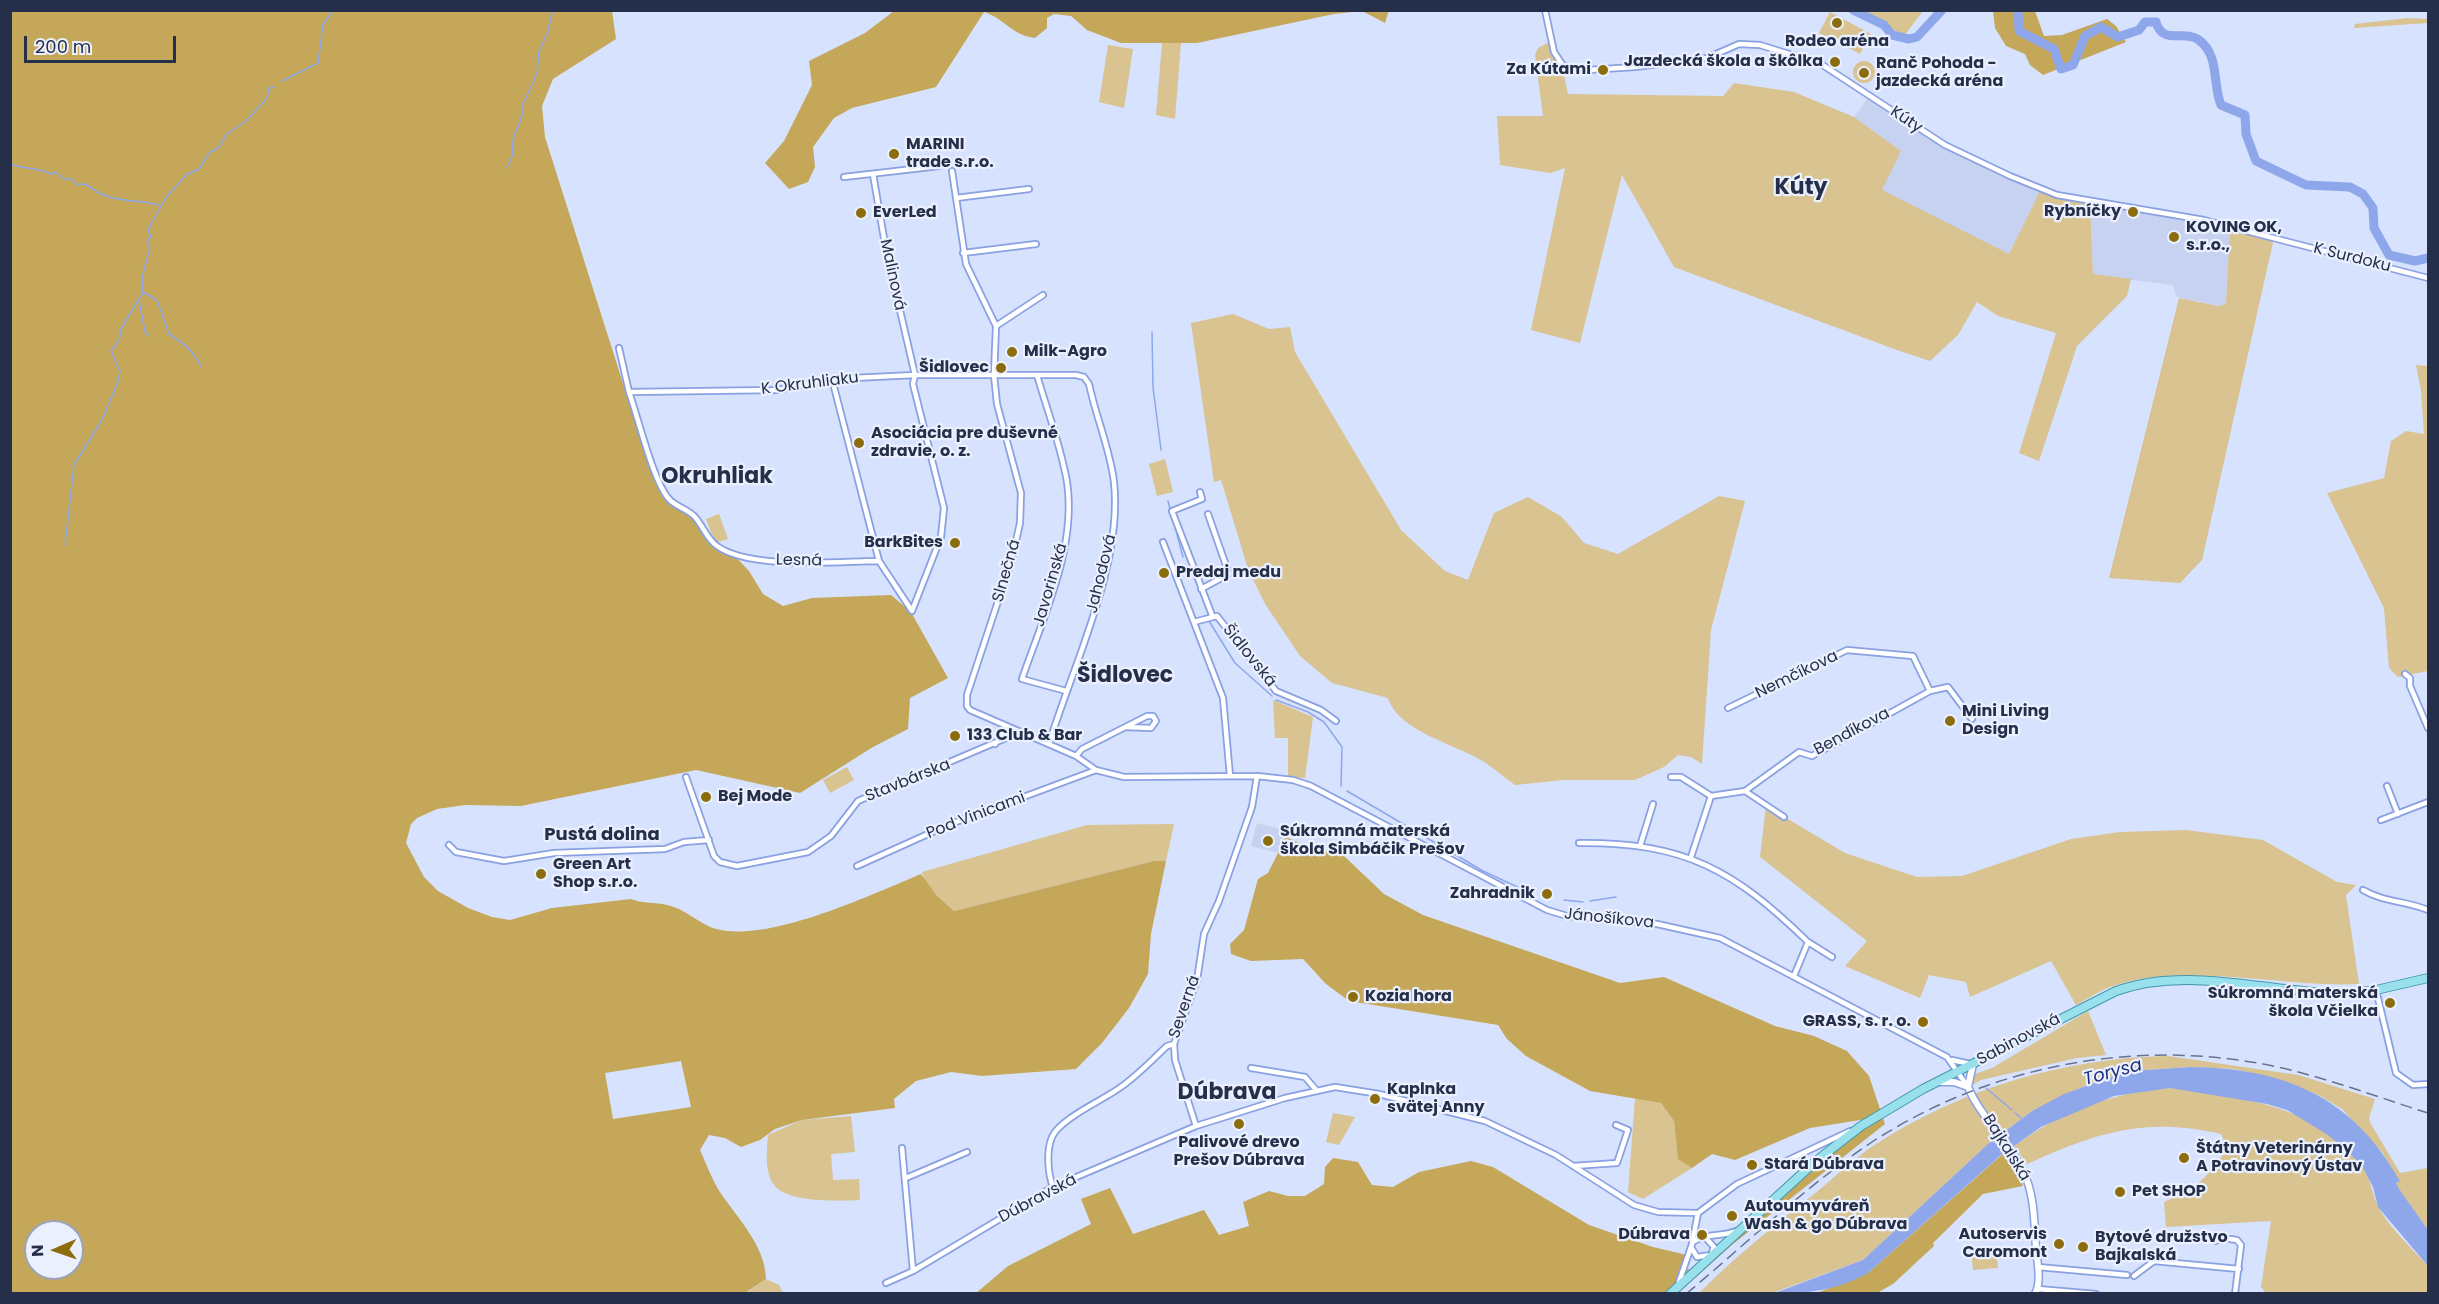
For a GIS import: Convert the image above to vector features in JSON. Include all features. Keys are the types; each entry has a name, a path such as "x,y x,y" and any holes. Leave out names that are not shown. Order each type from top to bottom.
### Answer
{"main road":[{"name":"Sabinovská","path":"1670,1293 1816,1161 1861,1126 1937,1082 2094,1001 2121,990 2148,983 2187,981 2325,993 2376,990 2428,978"}],"street":[{"name":"Kúty","path":"1545,10 1554,52 1572,71 1635,68 1707,58 1739,44 1760,45 1828,68 1945,145 2040,189 2106,205 2204,220 2275,238"},
{"path":"844,177 939,166"},
{"path":"951,171 963,253 996,326 1043,295"},
{"name":"Malinová","path":"873,174 886,250 915,375 913,384 944,508 941,537 912,611 879,561"},
{"path":"956,198 1029,189"},
{"name":"K Surdoku","path":"2275,238 2428,278"},
{"path":"963,253 1036,244"},
{"name":"Slnečná","path":"996,326 994,375 997,404 1021,494 1020,523 1012,559 966,701 970,710 1020,732"},
{"path":"619,348 629,392"},
{"name":"K Okruhliaku","path":"629,392 777,390 832,379 915,375 1037,375"},
{"name":"Jahodová","path":"1037,375 1084,377 1089,384 1114,481 1115,504 1108,561 1049,744"},
{"name":"Javorinská","path":"1037,375 1062,460 1067,484 1068,512 1059,567 1022,679 1066,691"},
{"path":"832,379 879,561"},
{"name":"Lesná","path":"629,392 661,488 673,503 695,517 714,544 748,557 785,562 879,561"},
{"path":"1200,492 1202,498 1172,511 1212,615"},
{"path":"1201,588 1229,574 1208,514"},
{"name":"Šidlovská","path":"1163,543 1223,698 1230,776"},
{"name":"Šidlovská","path":"1194,622 1212,615 1217,616 1276,691 1321,710 1336,721"},
{"name":"Nemčíkova","path":"1728,708 1847,650 1913,656 1930,691"},
{"path":"2405,674 2410,678 2410,686 2428,728"},
{"path":"1930,691 1948,687 1971,719"},
{"name":"Bendíkova","path":"1712,796 1745,791 1799,752 1812,756 1930,691"},
{"path":"1076,756 1082,749 1126,727 1148,716 1153,716 1156,721 1151,728 1126,727"},
{"name":"Stavbárska","path":"994,745 1009,728"},
{"path":"1020,732 1076,756 1096,770 1124,777 1230,776"},
{"name":"Stavbárska","path":"686,777 714,856 728,866 808,852 831,836 858,801 1020,732"},
{"name":"Pod Vinicami","path":"857,866 948,825 1096,770"},
{"name":"Jánošíkova","path":"1230,776 1293,780 1311,786 1547,910 1568,916 1657,924 1698,931 1720,938 1952,1060 1973,1064"},
{"name":"Severná","path":"1053,1187 1049,1146 1052,1136 1060,1126 1120,1088 1167,1046 1174,1044 1197,980 1204,934 1241,841 1254,800 1257,776"},
{"path":"1671,777 1681,777 1712,796 1691,857"},
{"path":"2387,786 2398,814"},
{"path":"1745,791 1784,817"},
{"path":"2381,820 2428,802"},
{"path":"1640,846 1653,804"},
{"path":"449,845 456,852 504,861 554,853 665,849 684,842 709,840"},
{"path":"1579,843 1640,846 1691,857 1730,877 1767,902 1808,942 1832,957"},
{"path":"2363,890 2376,898 2415,904 2428,910"},
{"path":"1794,976 1808,942"},
{"path":"2376,990 2396,1072 2413,1085 2428,1084"},
{"path":"1174,1044 1175,1060 1196,1126"},
{"path":"1952,1060 1958,1072"},
{"path":"1937,1082 1954,1082 1968,1087 1973,1064"},
{"path":"1251,1068 1305,1077 1317,1090"},
{"name":"Bajkalská","path":"1958,1072 2023,1170 2032,1195 2038,1267 2037,1291 2096,1293"},
{"name":"Dúbravská","path":"886,1283 913,1271 1053,1187 1196,1126 1317,1090 1345,1088 1485,1121 1510,1131 1573,1166 1634,1205 1658,1212 1698,1213"},
{"path":"1573,1166 1617,1163 1628,1130 1616,1125"},
{"path":"1677,1287 1692,1244 1698,1213 1737,1184 1861,1126"},
{"path":"902,1148 913,1271"},
{"path":"906,1178 967,1152"},
{"path":"1692,1244 1691,1249 1697,1257 1711,1255 1714,1247 1695,1230"},
{"path":"1692,1244 1704,1237 1727,1235 1739,1230"},
{"path":"2215,1241 2221,1239"},
{"path":"2230,1239 2237,1240 2241,1245 2235,1293"},
{"path":"2134,1275 2154,1261 2239,1269"},
{"path":"2038,1267 2127,1275"}],"shaded area":[{"path":"1389,10 1385,23 1362,11 1334,14 1197,43 1121,43 1087,30 1071,16 1054,14 1047,18 1047,28 1035,38 1014,31 984,12 936,87 852,108 834,118 813,147 815,167 808,182 789,189 765,163 784,141 812,85 809,61 865,33 894,11"},
{"path":"10,11 612,11 616,39 553,79 542,106 545,137 633,415 662,494 694,518 713,545 731,552 749,571 763,594 783,606 812,598 891,595 911,612 948,678 910,698 908,729 873,747 800,793 696,770 521,806 465,805 437,809 417,818 411,824 406,843 424,877 438,891 468,908 492,917 510,920 552,908 631,899 673,907 710,927 738,932 763,929 819,915 921,874 937,896 954,911 1154,861 1166,861 1151,934 1148,974 1129,1008 1102,1043 1076,1069 982,1076 951,1072 916,1081 894,1099 895,1108 802,1120 775,1129 760,1140 741,1147 725,1138 709,1135 700,1150 718,1189 755,1243 764,1266 766,1279 745,1293 11,1293","holes":["681,1061 691,1107 613,1119 605,1073"]},
{"path":"1862,11 1923,11 1904,36"},
{"path":"1993,11 2035,11 2044,36 2062,35 2107,19 2116,26 2126,42 2043,75 2030,65 2025,54 2006,46 1995,28"},
{"name":"Rodeo aréna","path":"1830,12 1871,34 1860,54 1819,33"},
{"path":"2408,18 2428,19 2428,23 2354,28 2355,24"},
{"path":"1549,42 1562,65 1568,94 1723,96 1734,83 1794,92 1854,117 1901,151 1882,190 2009,254 2041,189 2064,199 2090,203 2093,274 2131,279 2127,296 2077,346 2039,461 2019,453 2056,333 1998,316 1977,302 1958,335 1930,361 1894,349 1674,267 1622,175 1580,343 1531,330 1565,168 1550,173 1500,165 1497,116 1543,116 1535,55 1538,48"},
{"path":"1162,43 1181,43 1175,119 1156,115"},
{"path":"1108,45 1133,49 1124,108 1099,102"},
{"name":"Ranč Pohoda - jazdecká aréna","path":"1864,61 1872,64 1875,72 1872,80 1864,83 1856,80 1853,72 1856,64"},
{"path":"1868,98 1965,157 2041,189 2009,255 1881,190 1901,151 1854,117"},
{"path":"2090,203 2230,227 2226,305 2219,306 2177,297 2173,285 2093,275"},
{"path":"2230,227 2274,238 2202,560 2180,583 2109,578 2179,298 2218,306 2226,304"},
{"path":"1233,314 1269,329 1290,327 1295,352 1401,530 1445,571 1468,580 1494,513 1528,497 1562,517 1584,543 1618,554 1719,496 1745,501 1711,630 1702,764 1691,757 1678,755 1664,767 1635,780 1564,780 1515,785 1474,756 1416,729 1394,710 1388,698 1332,683 1300,656 1265,604 1248,569 1221,480 1214,482 1191,323"},
{"path":"2416,365 2428,366 2428,671 2398,677 2389,668 2384,608 2327,493 2384,478 2391,441 2406,431 2424,434 2421,391"},
{"path":"1165,459 1173,492 1157,496 1149,464"},
{"path":"719,514 728,539 715,543 706,519"},
{"path":"1273,700 1313,717 1305,778 1288,777 1288,738 1275,738"},
{"path":"847,767 854,780 830,793 823,780"},
{"path":"1766,806 1845,853 1917,877 1962,876 2071,839 2120,832 2186,830 2263,840 2337,882 2356,885 2346,895 2359,984 2202,975 2171,976 2141,979 2113,986 2076,1005 2051,961 1970,997 1966,982 1929,975 1920,998 1845,966 1867,941 1760,857"},
{"name":"Súkromná materská škola Simbáčik Prešov","path":"1257,823 1288,831 1278,853 1251,846"},
{"path":"1174,824 1166,861 1154,861 954,911 931,889 922,872 1087,825"},
{"path":"1286,837 1306,846 1342,854 1384,894 1423,915 1620,983 1664,977 1775,1026 1814,1036 1847,1051 1869,1076 1885,1124 1733,1244 1678,1293 975,1294 1008,1266 1091,1224 1081,1199 1110,1188 1133,1234 1204,1210 1219,1235 1249,1226 1243,1202 1269,1191 1288,1196 1305,1196 1324,1184 1325,1167 1333,1158 1358,1162 1372,1185 1393,1187 1419,1172 1471,1161 1493,1167 1589,1225 1653,1247 1687,1255 1683,1269 1698,1270 1873,1118 1810,1128 1735,1160 1712,1154 1692,1168 1678,1159 1674,1121 1661,1103 1590,1091 1526,1056 1507,1039 1498,1025 1349,1001 1326,984 1303,959 1251,961 1231,954 1230,944 1244,930 1258,879 1268,873"},
{"path":"2088,1011 2106,1055 2077,1058 1981,1080 1971,1086 1975,1074 1992,1068"},
{"path":"2168,1056 2298,1075 2375,1099 2369,1118 2371,1124 2400,1173 2428,1168 2428,1230 2398,1189 2396,1183 2399,1181 2382,1152 2342,1109 2320,1096 2287,1082 2234,1069 2190,1067 2133,1071 2089,1084 2032,1111 1988,1144 1863,1260 1772,1293 1698,1294 1757,1240 1854,1160 1909,1124 1979,1092 2053,1070 2129,1058"},
{"path":"2170,1088 2222,1095 2274,1107 2321,1128 2342,1144 2364,1169 2376,1201 2388,1222 2428,1266 2428,1293 2266,1293 2261,1287 2271,1221 2166,1227 2164,1202 2193,1187 2214,1167 2227,1148 2221,1134 2193,1129 2144,1127 2098,1136 2027,1164 2014,1146 2050,1123 2088,1106 2128,1094"},
{"path":"1635,1098 1661,1103 1674,1121 1678,1158 1692,1168 1643,1199 1628,1192"},
{"path":"1333,1113 1355,1117 1339,1145 1326,1142"},
{"path":"851,1116 855,1152 831,1154 833,1180 859,1179 860,1200 802,1198 781,1191 774,1185 767,1167 768,1135 802,1120"},
{"path":"2005,1152 2017,1170 2023,1186 1983,1194 1933,1243 1934,1246 1893,1284 1877,1293 1814,1294 1868,1273"},
{"path":"1996,1250 1998,1268 1973,1270 1971,1252"},
{"path":"766,1279 779,1285 783,1293 745,1294"}],"water":[{"path":"2190,1067 2256,1073 2286,1081 2338,1108 2361,1128 2381,1152 2400,1181 2396,1183 2399,1189 2428,1230 2428,1266 2378,1207 2373,1187 2361,1164 2328,1135 2287,1110 2267,1104 2170,1088 2114,1096 2041,1127 2001,1155 1868,1273 1845,1284 1822,1290 1772,1294 1863,1260 1988,1144 2032,1111 2064,1094 2111,1077 2133,1071"}],"waterway":[{"path":"282,81 318,63 323,25 333,10"},
{"path":"507,168 513,154 512,142 523,113 523,104 537,74 539,51 547,34 553,10"},
{"path":"1853,10 1884,25 1892,35 1909,39 1917,37 1942,10"},
{"path":"2018,10 2019,31 2054,49 2061,69 2073,65 2085,36 2101,27 2118,37 2139,30 2145,22 2156,22 2164,33 2199,40 2206,46 2213,62 2221,105 2245,115 2246,134 2256,161 2306,185 2350,187 2363,194 2373,208 2374,228 2389,255 2415,261 2428,258"},
{"path":"65,545 74,465 103,418 118,381 120,372 111,351 143,292 142,278 150,248 147,241 151,237 148,229 167,196 186,175 199,169 210,152 218,148 227,134 246,121 267,98 269,88 274,87"},
{"path":"10,164 51,174 55,172 64,179 71,179 78,185 86,185 114,198 158,205"},
{"path":"143,292 157,300 169,334 187,347 201,366"},
{"path":"139,300 145,332 149,336"},
{"path":"1152,332 1153,387 1161,450"},
{"path":"1168,501 1183,557"},
{"path":"1209,621 1235,663 1272,696"},
{"path":"1276,700 1308,712 1324,722 1342,747 1341,786"},
{"path":"1347,791 1483,871 1524,890"},
{"path":"1590,901 1616,897"},
{"path":"1564,900 1583,902"},
{"path":"1986,1088 2012,1110"},
{"path":"2015,1113 2021,1118"}],"railway":[{"path":"1686,1294 1800,1196 1872,1142 1916,1116 1963,1095 2011,1078 2060,1066 2111,1058 2162,1055 2212,1057 2263,1064 2305,1074 2428,1113"}],"place":[{"name":"Rodeo aréna","path":"1837,23"},
{"name":"Jazdecká škola a škôlka","path":"1835,62"},
{"name":"Za Kútami","path":"1603,70"},
{"name":"Ranč Pohoda - jazdecká aréna","path":"1864,73"},
{"name":"MARINI trade s.r.o.","path":"894,154"},
{"name":"Rybníčky","path":"2133,212"},
{"name":"EverLed","path":"861,213"},
{"name":"KOVING OK, s.r.o.,","path":"2174,237"},
{"name":"Milk-Agro","path":"1012,352"},
{"name":"Šidlovec","path":"1001,368"},
{"name":"Asociácia pre duševné zdravie, o. z.","path":"859,443"},
{"name":"BarkBites","path":"955,543"},
{"name":"Predaj medu","path":"1164,573"},
{"name":"Mini Living Design","path":"1950,721"},
{"name":"133 Club & Bar","path":"955,736"},
{"name":"Bej Mode","path":"706,797"},
{"name":"Súkromná materská škola Simbáčik Prešov","path":"1268,841"},
{"name":"Green Art Shop s.r.o.","path":"541,874"},
{"name":"Zahradnik","path":"1547,894"},
{"name":"Kozia hora","path":"1353,997"},
{"name":"Súkromná materská škola Včielka","path":"2390,1003"},
{"name":"GRASS, s. r. o.","path":"1923,1022"},
{"name":"Kaplnka svätej Anny","path":"1375,1099"},
{"name":"Palivové drevo Prešov Dúbrava","path":"1239,1124"},
{"name":"Štátny Veterinárny A Potravinový Ústav","path":"2184,1158"},
{"name":"Stará Dúbrava","path":"1752,1165"},
{"name":"Pet SHOP","path":"2120,1192"},
{"name":"Autoumyváreň Wash & go Dúbrava","path":"1732,1216"},
{"name":"Dúbrava","path":"1702,1235"},
{"name":"Autoservis Caromont","path":"2059,1244"},
{"name":"Bytové družstvo Bajkalská","path":"2083,1247"}],"district":[{"name":"Kúty","path":"1801,188"},
{"name":"Okruhliak","path":"717,477"},
{"name":"Šidlovec","path":"1125,676"},
{"name":"Pustá dolina","path":"602,835"},
{"name":"Dúbrava","path":"1227,1093"}],"water label":[{"name":"Torysa","path":"2113,1073"}]}
